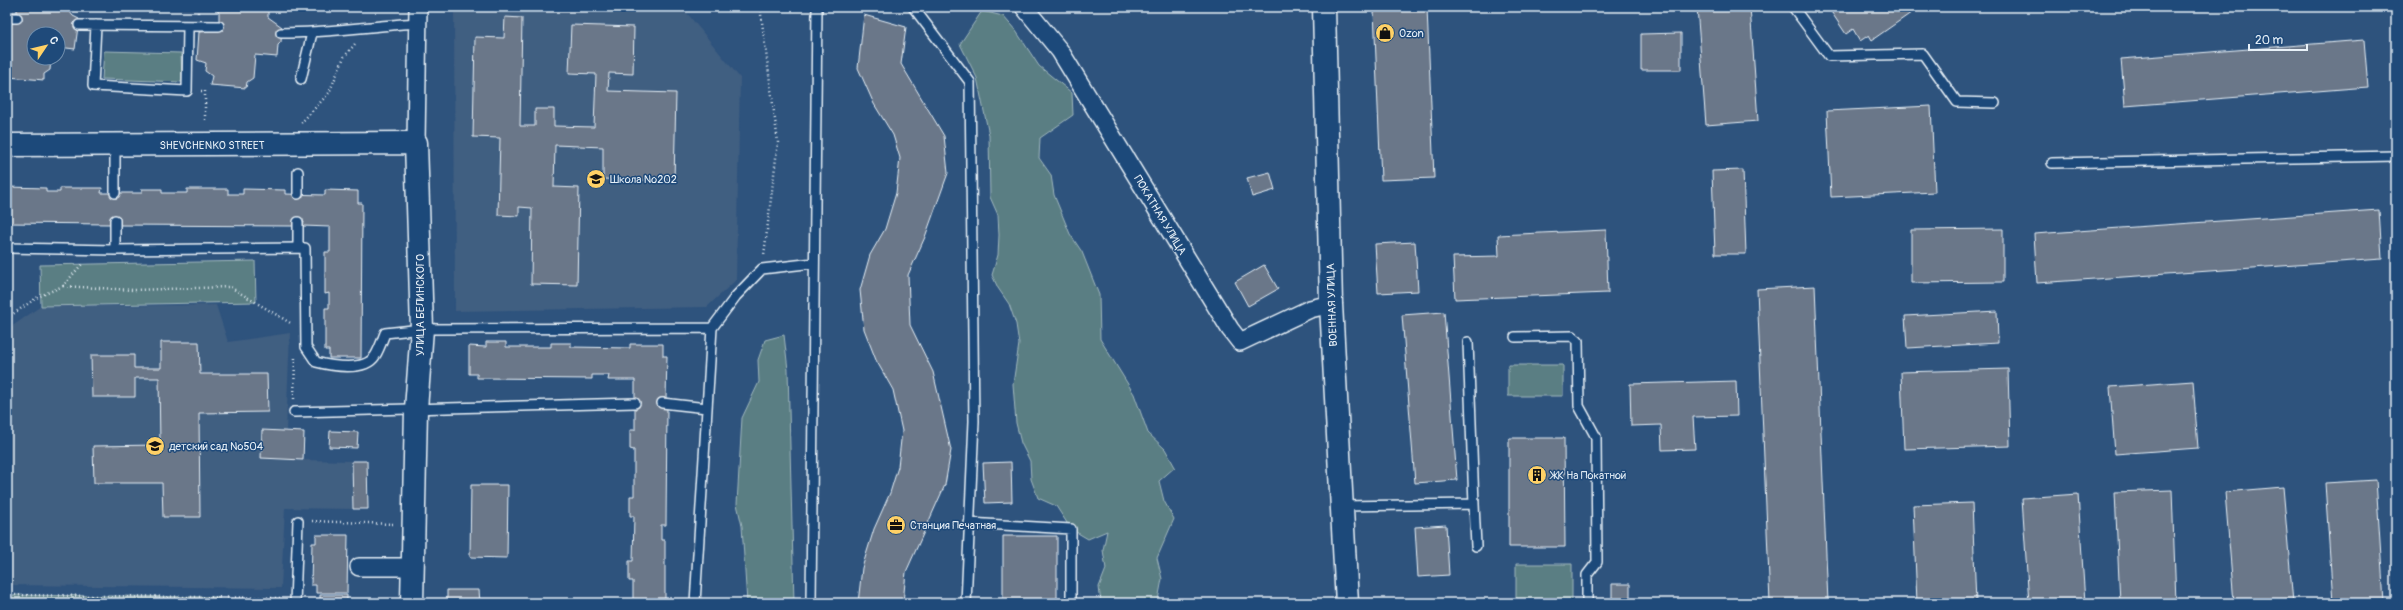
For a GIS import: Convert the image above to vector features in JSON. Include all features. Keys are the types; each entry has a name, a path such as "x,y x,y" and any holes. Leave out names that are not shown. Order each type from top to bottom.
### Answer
{"street":[{"name":"ПОКАТНАЯ УЛИЦА","path":"1024,7 1060,51 1230,329 1240,342 1310,309 1331,304"},
{"name":"ВОЕННАЯ УЛИЦА","path":"1324,7 1331,304 1347,603"},
{"name":"УЛИЦА БЕЛИНСКОГО","path":"412,603 416,409 422,329 416,143 418,15"},
{"name":"SHEVCHENKO STREET","path":"7,145 115,146 416,143"},
{"path":"359,567 412,567"}],"lane":[{"path":"811,603 816,7"},
{"path":"913,7 970,82 974,421 966,603"},
{"path":"1793,7 1829,56 1923,54 1957,102 1995,103"},
{"path":"281,33 312,33 369,26 418,15"},
{"path":"7,18 17,18"},
{"path":"79,25 188,27 219,26"},
{"path":"96,25 93,86 187,91 188,27"},
{"path":"301,79 312,33"},
{"path":"115,146 115,193"},
{"path":"2052,163 2396,156"},
{"path":"298,172 298,194"},
{"path":"115,220 115,250"},
{"path":"298,222 298,248"},
{"path":"7,248 115,250 305,248 306,347 316,362 328,365 364,365 374,358 385,333 422,329 712,328"},
{"path":"695,603 712,328 736,296 762,269 814,263"},
{"path":"1515,337 1572,336 1578,341 1578,403 1596,437 1597,562 1587,575 1587,603"},
{"path":"1468,342 1476,546"},
{"path":"294,412 635,403"},
{"path":"662,403 707,408"},
{"path":"1342,506 1474,504"},
{"path":"296,600 298,521"},
{"path":"969,523 1071,530 1071,603"}],"path":[{"path":"760,7 778,142 762,269"},
{"path":"299,124 329,93 344,57 369,26"},
{"path":"205,91 205,124"},
{"path":"7,318 38,297 63,286 94,250"},
{"path":"63,286 134,290 230,286 306,332"},
{"path":"294,360 294,382"},
{"path":"298,521 378,524"},
{"path":"7,595 296,600"}],"shaded area":[{"name":"Школа №202","path":"454,7 682,7 740,78 736,280 707,307 455,311"},
{"name":"детский сад №504","path":"216,305 228,342 290,333 286,431 304,432 303,460 352,461 353,509 285,508 281,588 7,585 7,354 11,327 41,306"}],"green space":[{"path":"982,11 1003,16 1016,31 1039,66 1072,93 1073,115 1040,138 1039,158 1051,175 1054,195 1070,234 1082,252 1099,295 1100,339 1134,394 1148,433 1165,449 1175,467 1159,481 1164,501 1174,519 1157,558 1162,579 1158,600 1161,603 1101,603 1099,587 1106,569 1103,550 1107,531 1088,539 1071,529 1056,506 1038,498 1031,479 1030,461 1021,443 1016,423 1013,384 1019,344 1016,324 1009,304 998,288 992,275 998,255 999,235 998,215 990,197 989,135 977,78 960,44"},
{"path":"104,51 181,53 182,82 102,79"},
{"path":"255,261 256,302 41,306 40,265"},
{"path":"784,335 788,370 794,603 747,603 742,526 737,504 742,418 759,382 758,360 765,340"},
{"path":"1508,365 1563,365 1563,396 1508,396"},
{"path":"1516,564 1572,564 1572,603 1516,603"},
{"path":"7,595 218,597 218,603 7,603"}],"building":[{"path":"17,7 66,7 73,16 79,19 75,49 66,48 66,26 26,26 26,66 50,66 50,70 44,74 44,80 8,77 7,24 17,23"},
{"path":"215,7 268,7 268,17 282,27 281,42 278,45 277,57 255,55 253,78 247,82 246,88 210,85 212,76 205,71 206,63 197,60 199,32 219,31 219,13"},
{"path":"301,7 337,7 333,10"},
{"path":"1697,7 1750,7 1758,121 1706,125"},
{"path":"1828,7 1918,8 1872,40 1869,35 1860,41 1853,29 1846,34"},
{"path":"1427,8 1434,178 1381,180 1374,10"},
{"path":"864,15 906,27 901,64 944,136 948,173 925,237 908,275 910,325 933,372 951,450 945,485 906,572 903,603 858,603 862,568 874,529 890,493 898,467 902,431 893,390 876,360 864,329 860,290 870,255 885,229 896,193 900,158 893,135 874,104 858,68"},
{"name":"Школа №202","path":"505,17 522,18 520,126 535,126 535,109 554,109 554,126 594,127 596,74 569,73 571,25 634,27 633,74 609,73 608,91 676,93 674,181 603,179 603,147 555,145 554,187 579,188 577,285 531,284 532,208 519,207 519,216 498,215 500,138 473,137 475,37 504,38"},
{"path":"1681,33 1681,70 1641,70 1641,34"},
{"path":"2364,40 2368,87 2125,106 2121,59"},
{"path":"1931,106 1935,192 1831,197 1827,111"},
{"path":"1743,170 1746,254 1715,254 1712,171"},
{"path":"1270,172 1275,190 1252,197 1247,178"},
{"path":"7,187 46,188 46,192 60,192 60,188 102,188 101,193 142,193 142,189 162,189 162,193 187,193 187,189 228,189 228,194 243,194 243,189 285,190 285,194 325,195 325,190 358,191 358,203 362,203 361,358 329,358 329,350 325,350 325,308 329,308 329,293 325,294 325,252 330,252 330,227 303,226 304,222 293,222 293,226 120,225 120,220 110,220 110,224 7,223"},
{"path":"2379,210 2382,259 2037,283 2034,234"},
{"path":"2003,229 2003,282 1911,283 1911,230"},
{"path":"1606,230 1608,293 1455,299 1453,257 1499,256 1498,235"},
{"path":"1415,242 1418,291 1378,293 1375,244"},
{"path":"1264,265 1278,289 1248,306 1235,282"},
{"path":"1815,286 1828,603 1770,603 1757,289"},
{"path":"1997,311 1998,343 1907,348 1905,316"},
{"path":"1444,312 1457,480 1415,483 1402,315"},
{"path":"161,342 199,342 200,374 267,374 268,412 199,413 200,517 163,517 162,483 94,483 93,446 160,445 159,378 135,378 135,397 92,397 91,355 134,355 134,368 161,368"},
{"path":"486,342 506,342 506,347 551,347 551,343 571,343 571,347 630,348 630,344 663,344 663,356 667,356 666,398 662,398 662,408 667,408 666,525 661,525 661,540 665,540 665,603 633,603 633,581 629,581 629,561 633,561 634,516 630,516 630,496 634,496 634,450 630,449 630,430 635,430 635,380 608,380 609,375 592,375 592,379 477,378 477,374 469,374 469,346 486,347"},
{"path":"2008,369 2010,446 1904,449 1901,372"},
{"path":"1736,381 1737,416 1693,417 1695,449 1662,450 1661,425 1631,426 1630,384"},
{"path":"2193,381 2198,448 2115,454 2110,387"},
{"path":"262,430 304,432 303,460 261,458"},
{"path":"330,431 358,432 357,448 329,447"},
{"name":"ЖК На Покатной","path":"1509,438 1564,438 1565,547 1509,547"},
{"path":"352,461 367,461 368,509 353,509"},
{"path":"1011,462 1012,502 985,503 983,463"},
{"path":"2376,480 2384,603 2333,603 2325,483"},
{"path":"471,485 508,485 507,558 470,557"},
{"path":"2283,487 2293,603 2234,603 2225,492"},
{"path":"2172,490 2176,603 2120,603 2115,492"},
{"path":"2078,494 2085,603 2029,603 2022,498"},
{"path":"1972,503 1976,603 1917,603 1913,505"},
{"path":"1446,525 1449,575 1418,577 1415,527"},
{"path":"316,535 348,535 347,593 316,593 316,585 311,585 312,543 316,543"},
{"path":"1003,536 1057,536 1057,603 1003,603"},
{"path":"1612,584 1630,584 1630,603 1612,603"},
{"path":"447,590 479,590 480,603 447,603"},
{"path":"320,595 347,595 347,603 320,603"}],"place":[{"name":"Ozon","path":"1385,33"},
{"name":"Школа №202","path":"596,179"},
{"name":"детский сад №504","path":"155,446"},
{"name":"ЖК На Покатной","path":"1537,475"},
{"name":"Станция Печатная","path":"896,525"}]}
